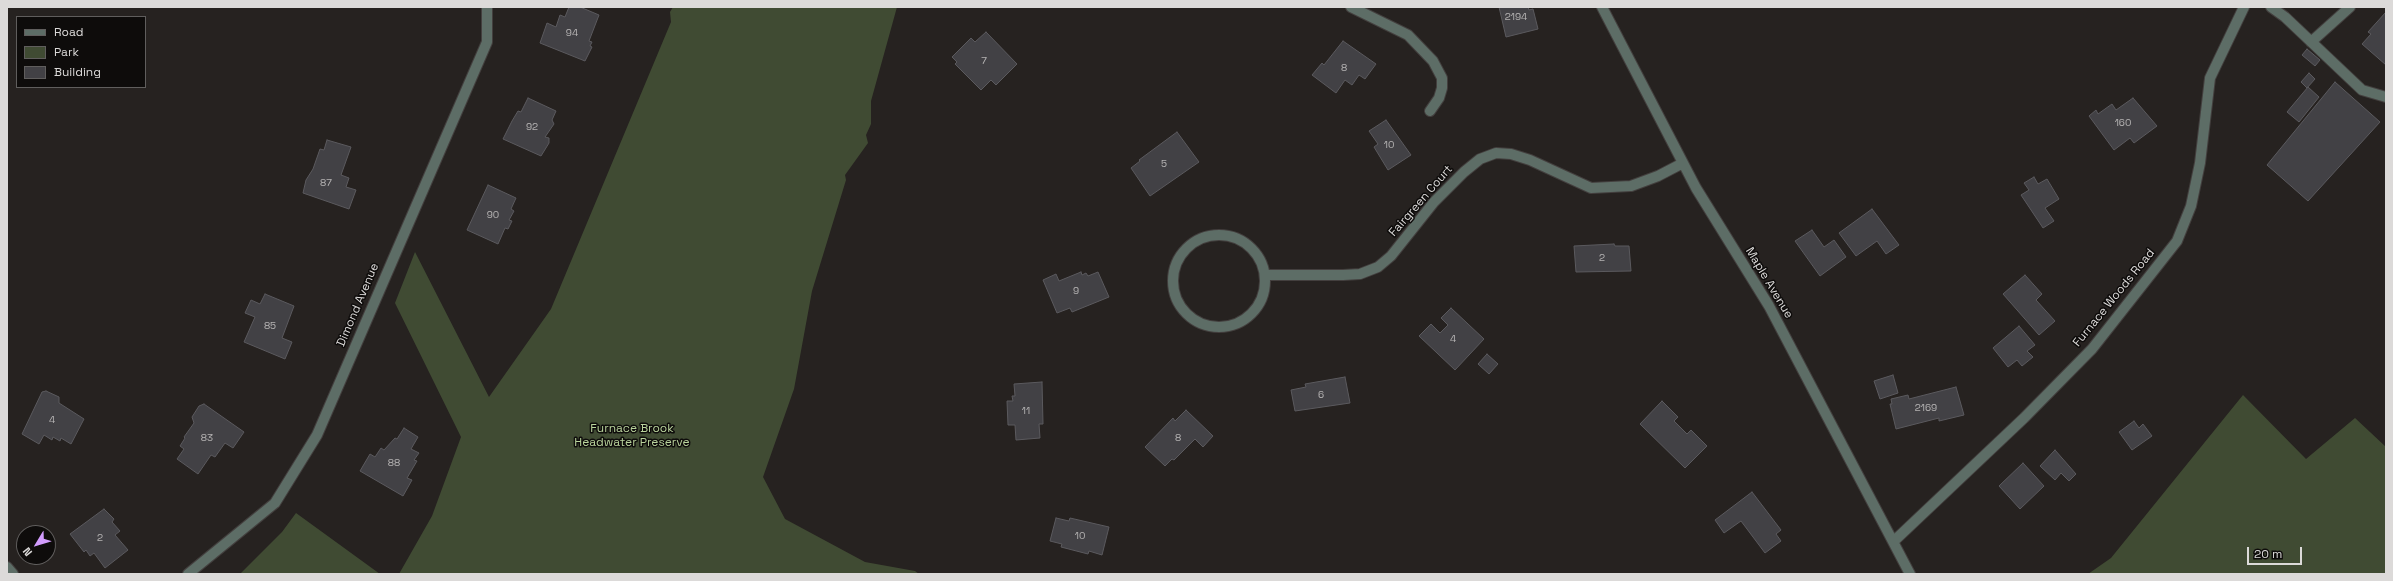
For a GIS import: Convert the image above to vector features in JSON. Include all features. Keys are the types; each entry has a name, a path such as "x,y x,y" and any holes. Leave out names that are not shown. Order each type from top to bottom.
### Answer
{"street":[{"name":"Dimond Avenue","path":"188,574 275,503 316,435 487,42 487,7"},
{"path":"1351,7 1408,35 1433,61 1442,78 1442,88 1439,98 1430,111"},
{"name":"Maple Avenue","path":"1602,7 1696,188 1769,306 1894,541 1910,574"},
{"name":"Furnace Woods Road","path":"1894,541 2024,418 2092,349 2177,240 2191,206 2200,163 2210,78 2244,7"},
{"path":"2271,7 2362,90 2386,97"},
{"path":"2311,42 2350,7"},
{"name":"Fairgreen Court","path":"1265,275 1360,274 1378,267 1391,256 1434,202 1464,172 1480,159 1496,153 1511,154 1530,160 1591,188 1631,186 1658,176 1683,162"},
{"path":"1225,234 1240,239 1252,248 1261,260 1265,275 1265,289 1261,302 1253,314 1242,322 1229,326 1215,327 1194,320 1178,302 1174,291 1173,280 1175,264 1183,251 1195,241 1209,235 1225,234"},
{"path":"7,567 13,574"}],"green space":[{"name":"Furnace Brook Headwater Preserve","path":"673,7 897,7 871,101 871,124 866,135 868,143 845,175 846,180 812,291 794,389 763,477 785,519 865,562 915,571 919,574 399,574 432,516 461,437 395,303 415,252 489,397 551,309 671,22 670,12"},
{"path":"2243,395 2306,459 2355,418 2386,447 2386,574 2088,574 2111,558"},
{"path":"296,513 380,574 240,574 282,532"}],"building":[{"path":"569,7 580,7 599,15 589,41 592,42 590,46 592,47 585,61 540,43 547,23 556,27 560,15 565,17"},
{"path":"1499,7 1528,7 1529,10 1533,9 1538,29 1506,37"},
{"path":"2386,12 2386,65 2362,44 2371,34 2368,32"},
{"path":"986,32 1017,64 996,85 991,80 981,90 955,64 957,62 952,57 971,38 975,42"},
{"path":"1343,41 1376,64 1365,79 1359,75 1352,85 1345,80 1336,93 1312,75 1322,63 1324,65"},
{"path":"2307,49 2320,60 2315,66 2302,55"},
{"path":"2309,73 2315,79 2307,88 2301,82"},
{"path":"2335,82 2380,122 2308,201 2267,165"},
{"path":"2308,87 2319,97 2299,122 2287,112"},
{"path":"528,98 556,111 552,120 554,124 545,137 549,138 549,143 541,156 503,139 518,111 521,112"},
{"path":"2133,98 2157,126 2134,143 2130,138 2114,150 2089,116 2096,110 2098,114 2112,104 2116,110"},
{"path":"1386,120 1411,155 1388,170 1374,147 1378,144 1369,131"},
{"path":"1177,132 1199,162 1150,196 1131,168 1140,161 1139,160"},
{"path":"327,140 351,147 341,175 349,178 346,187 356,190 349,209 303,193 306,180 313,169 320,149 324,150"},
{"path":"2034,177 2038,184 2047,179 2059,199 2045,208 2054,221 2043,228 2021,195 2029,190 2024,183"},
{"path":"488,185 516,198 511,209 514,211 509,220 512,221 508,229 505,228 498,244 467,230"},
{"path":"1872,209 1899,245 1886,254 1877,241 1856,256 1839,233"},
{"path":"1812,230 1824,247 1834,240 1846,257 1820,276 1795,241"},
{"path":"1614,244 1615,246 1629,246 1631,271 1576,272 1574,246"},
{"path":"1081,272 1082,275 1086,273 1088,276 1098,272 1109,297 1072,312 1070,308 1057,313 1043,280 1056,274 1059,281"},
{"path":"2025,275 2042,294 2036,300 2055,321 2039,335 2003,294"},
{"path":"265,294 294,306 282,338 292,342 285,359 244,342 255,317 245,313 251,300 260,304"},
{"path":"1451,308 1484,339 1455,370 1419,336 1431,324 1440,333 1448,325 1441,318"},
{"path":"2019,326 2035,345 2027,351 2033,357 2022,366 2017,360 2008,367 1993,348"},
{"path":"1487,354 1498,364 1489,374 1478,364"},
{"path":"1893,375 1898,393 1880,399 1874,381"},
{"path":"1345,377 1350,403 1295,411 1291,390 1306,387 1305,384"},
{"path":"1042,382 1043,424 1039,424 1040,438 1016,440 1015,425 1008,425 1007,401 1013,401 1012,396 1015,396 1014,384"},
{"path":"1956,387 1964,415 1939,421 1939,418 1896,429 1890,404 1892,404 1891,399 1908,395 1909,399"},
{"path":"46,391 59,397 59,403 84,419 71,444 61,438 60,441 53,437 52,440 44,435 39,444 22,434 42,392"},
{"path":"1662,401 1678,417 1674,421 1687,434 1691,430 1707,446 1685,468 1640,424"},
{"path":"204,404 244,432 233,448 225,443 215,457 211,455 198,474 177,459 184,449 180,446 185,438 184,437 194,423 192,417 199,406"},
{"path":"1186,410 1213,436 1203,447 1195,439 1174,460 1172,459 1165,466 1145,447 1173,418 1175,421"},
{"path":"2134,421 2139,428 2143,424 2152,436 2132,450 2119,432"},
{"path":"404,428 418,437 411,449 419,453 414,460 417,461 407,478 412,480 403,496 360,471 370,454 375,457 381,448 384,450 395,438 397,439"},
{"path":"2055,450 2076,474 2069,481 2061,473 2055,480 2040,466"},
{"path":"2023,463 2044,486 2020,509 1999,486"},
{"path":"1752,492 1781,530 1776,534 1781,541 1765,553 1741,521 1724,533 1715,520"},
{"path":"104,509 114,519 112,522 120,531 115,535 128,550 105,568 94,553 90,556 86,550 84,552 70,534"},
{"path":"1056,518 1069,521 1070,518 1109,527 1102,555 1089,551 1088,554 1061,547 1062,544 1050,541"}]}
